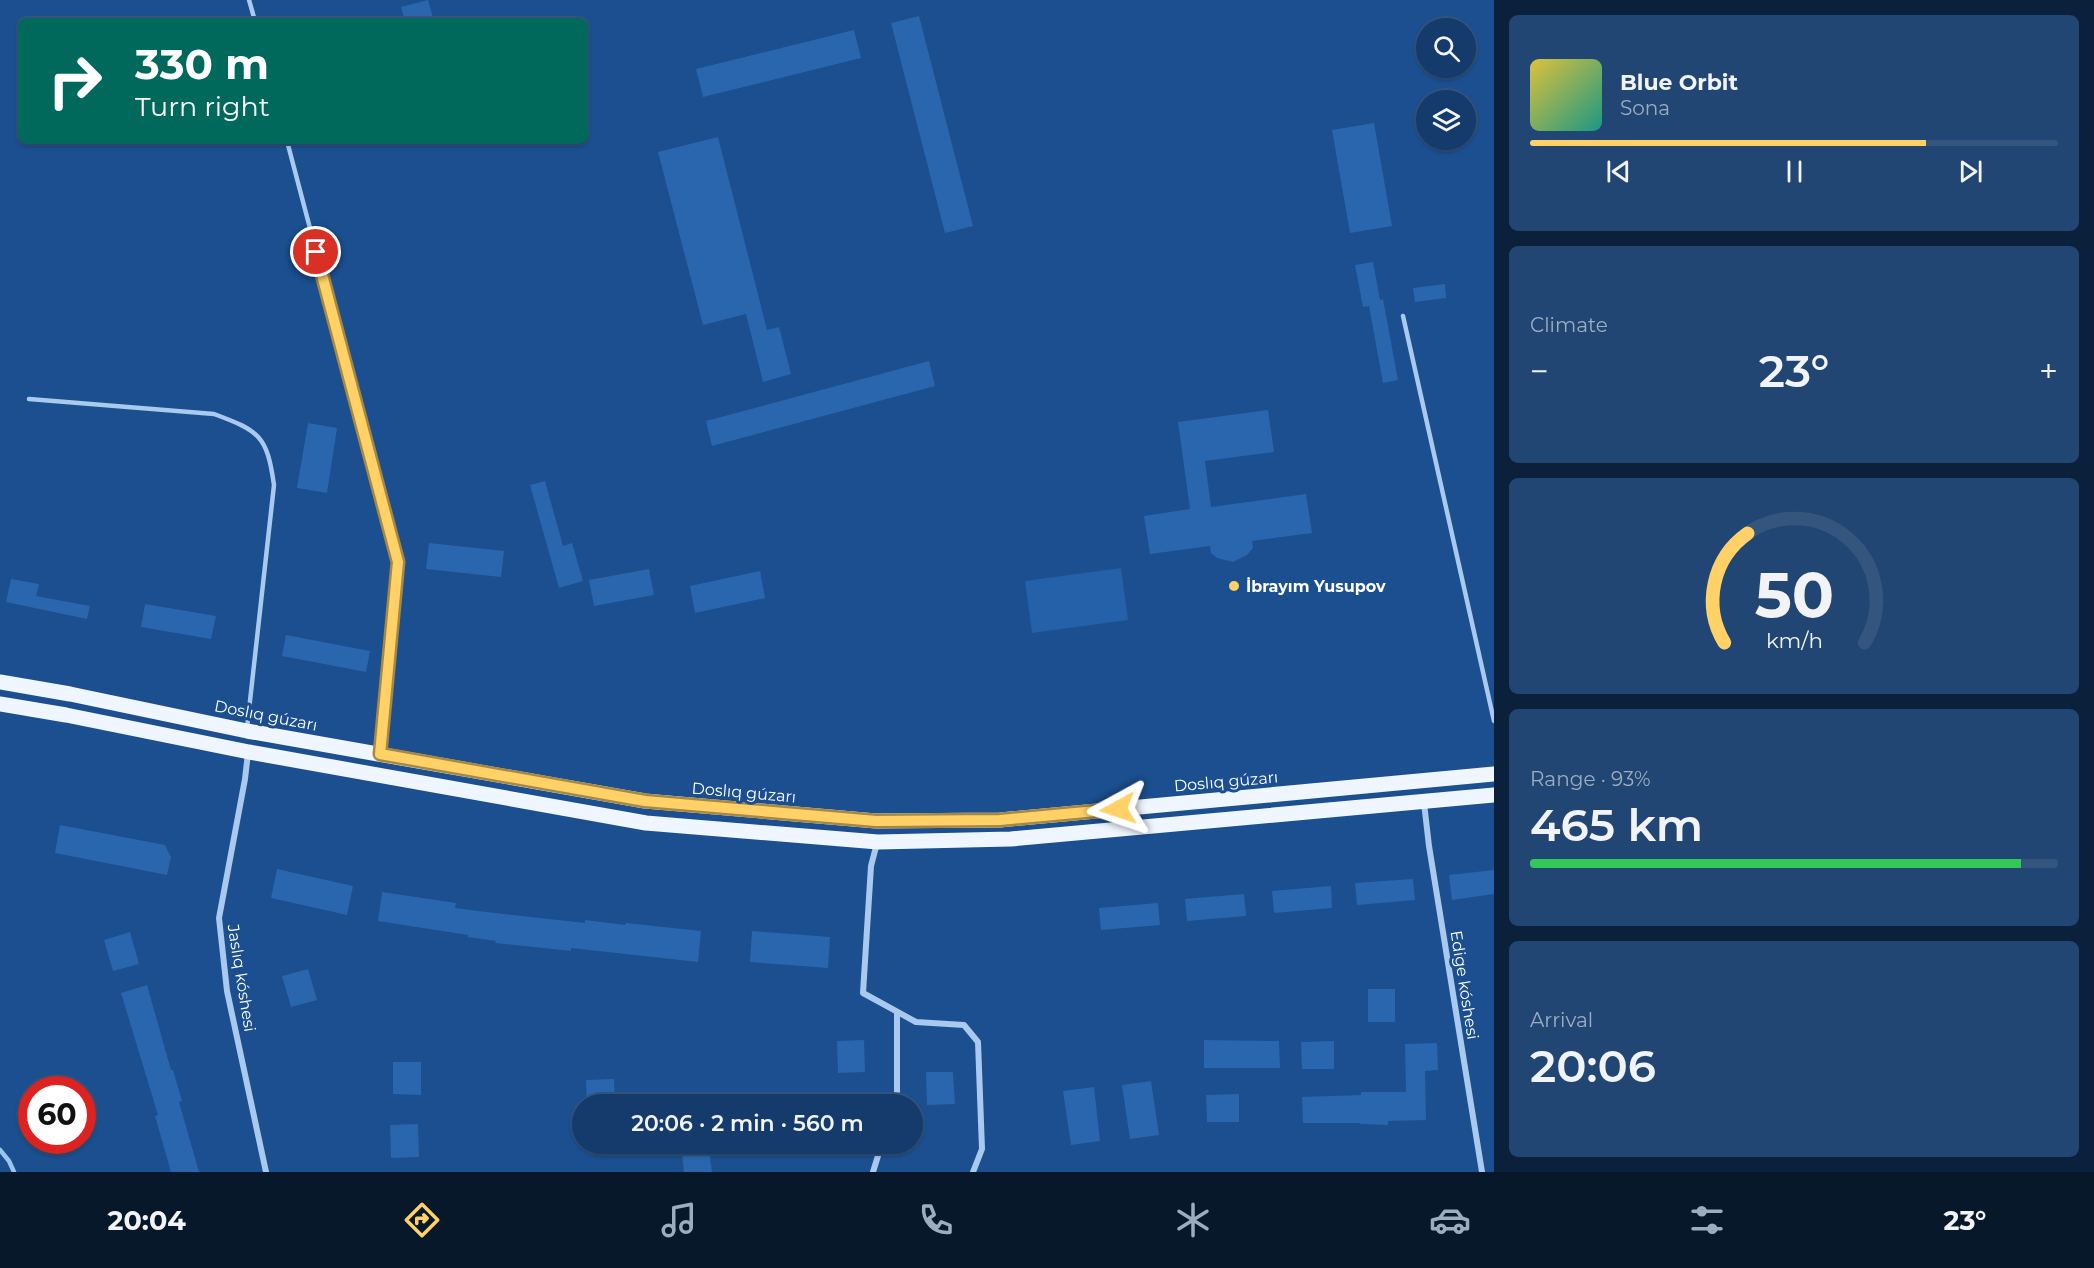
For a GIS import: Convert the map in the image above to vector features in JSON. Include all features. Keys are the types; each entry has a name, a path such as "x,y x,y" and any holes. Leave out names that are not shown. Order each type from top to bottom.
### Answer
{"main road":[{"name":"Doslıq gúzarı","path":"0,682 247,731 645,801 876,821 1000,820 1494,774"},
{"path":"66,715 69,694"},
{"path":"0,704 249,752 646,823 878,842 1011,839 1494,795"}],"street":[{"name":"Jaslıq kóshesi","path":"249,752 219,918 226,991 266,1172"},
{"name":"Edige kóshesi","path":"1424,802 1482,1172"},
{"path":"878,842 871,866 863,993 916,1022 964,1025 978,1042 982,1149 973,1172"},
{"path":"897,1012 897,1094"},
{"path":"873,1172 879,1154"}],"lane":[{"path":"249,0 254,18"},
{"path":"288,144 398,562 380,754"},
{"path":"1404,316 1494,721"},
{"path":"29,399 214,414 240,424 263,440 271,463 274,485 247,731"}],"shaded area":[{"path":"1121,568 1128,620 1032,633 1025,581"}],"building":[{"path":"428,0 433,18 404,18 401,7"},
{"path":"919,16 973,226 945,233 891,23"},
{"path":"854,30 861,58 703,97 696,69"},
{"path":"1374,123 1392,226 1350,233 1332,130"},
{"path":"718,137 767,330 779,327 791,374 763,382 746,314 703,325 658,152"},
{"path":"1373,262 1380,300 1383,299 1398,380 1383,383 1369,306 1363,307 1355,265"},
{"path":"1445,284 1446,298 1415,302 1413,288"},
{"path":"929,361 935,386 712,446 706,421"},
{"path":"1268,410 1274,452 1205,461 1211,507 1306,494 1312,533 1252,541 1253,548 1247,555 1233,562 1217,558 1211,553 1210,546 1150,554 1144,516 1190,509 1178,422"},
{"path":"308,423 337,428 327,493 297,488"},
{"path":"545,481 563,546 572,543 583,581 559,588 530,485"},
{"path":"429,543 504,551 501,577 426,569"},
{"path":"649,569 654,595 594,606 589,580"},
{"path":"760,571 765,598 695,613 690,586"},
{"path":"11,579 39,584 36,596 90,606 87,619 6,602"},
{"path":"145,604 216,616 211,639 141,627"},
{"path":"286,635 370,651 366,672 282,656"},
{"path":"60,825 165,845 171,857 167,875 55,853"},
{"path":"277,869 353,886 347,915 271,898"},
{"path":"1494,870 1494,894 1452,900 1449,875"},
{"path":"1413,879 1415,900 1357,905 1355,883"},
{"path":"1331,886 1332,908 1274,913 1272,891"},
{"path":"382,892 456,903 455,908 486,912 585,923 585,920 701,931 698,962 571,948 571,951 495,943 496,941 468,937 468,935 378,921"},
{"path":"1244,894 1246,916 1187,921 1185,899"},
{"path":"1158,903 1160,925 1101,930 1099,908"},
{"path":"752,931 830,937 828,968 750,962"},
{"path":"130,932 139,964 113,971 104,940"},
{"path":"308,969 317,1000 291,1007 282,976"},
{"path":"147,985 182,1101 179,1102 199,1172 171,1172 155,1116 158,1115 121,993"},
{"path":"1368,989 1395,989 1395,1022 1368,1022"},
{"path":"864,1040 865,1072 838,1073 837,1041"},
{"path":"1204,1040 1279,1041 1280,1068 1204,1068"},
{"path":"1334,1041 1334,1069 1302,1069 1301,1042"},
{"path":"1437,1043 1438,1070 1425,1071 1426,1120 1388,1121 1388,1125 1303,1123 1302,1097 1361,1095 1361,1092 1406,1092 1405,1044"},
{"path":"393,1062 421,1062 421,1095 393,1094"},
{"path":"926,1072 953,1072 955,1104 927,1105"},
{"path":"614,1079 615,1094 587,1094 586,1080"},
{"path":"1151,1081 1159,1135 1130,1139 1122,1085"},
{"path":"1094,1087 1100,1141 1071,1145 1063,1091"},
{"path":"1239,1094 1239,1122 1207,1122 1206,1095"},
{"path":"418,1124 419,1157 391,1158 390,1125"},
{"path":"682,1154 710,1154 712,1172 684,1172"}],"waterway":[{"path":"0,1150 14,1172"}],"place":[{"name":"İbrayım Yusupov","path":"1234,586"}],"route":[{"path":"316,252 398,562 380,754 645,801 876,821 1000,820 1118,809"}]}
